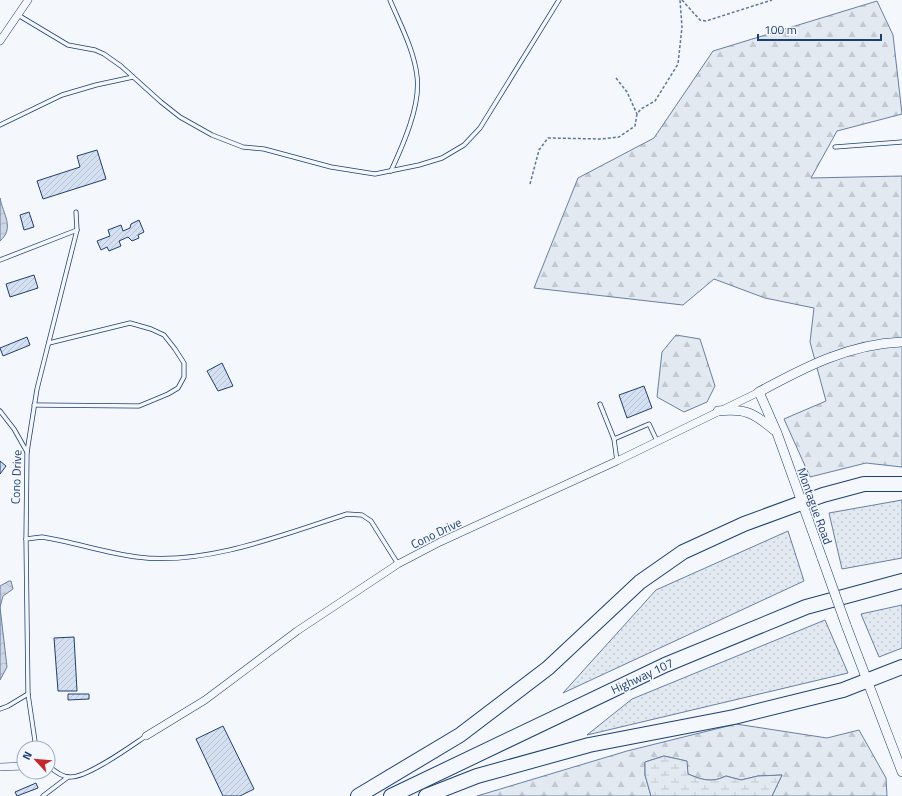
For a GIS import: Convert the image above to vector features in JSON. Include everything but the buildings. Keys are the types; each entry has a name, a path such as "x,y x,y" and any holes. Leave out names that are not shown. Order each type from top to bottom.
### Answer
{"highway":[{"path":"358,796 460,735 548,668 640,582 660,566 683,552 737,527 823,495 864,484 902,484"},
{"name":"Highway 107","path":"391,796 665,665 806,607 902,581"},
{"path":"426,796 477,776 589,745 734,718 843,690 902,667"}],"street":[{"path":"0,41 28,0"},
{"path":"759,392 798,371 843,352 878,344 902,342"},
{"name":"Cono Drive","path":"146,736 205,700 297,630 398,564 440,542 617,461 759,392"},
{"name":"Montague Road","path":"759,392 777,433 801,503 902,772"},
{"path":"718,411 732,409 750,412 760,418 777,433"},
{"path":"0,767 16,766"}],"lane":[{"path":"390,0 412,54 418,77 416,95 407,136 392,171"},
{"path":"18,15 68,44 95,50 104,54 180,117 212,135 233,144 264,149 331,167 375,174 419,166 442,158 464,145 480,128 559,0"},
{"path":"0,126 62,95 96,85 133,77"},
{"path":"835,147 902,142"},
{"name":"Cono Drive","path":"34,740 28,708 26,539 27,452 34,405 77,230 76,212"},
{"path":"0,260 77,230"},
{"path":"34,405 139,406 168,394 178,388 184,377 184,363 175,348 164,336 138,324 130,323 48,343"},
{"path":"600,404 614,439 617,461"},
{"path":"0,411 14,429 27,452"},
{"path":"614,439 649,424 657,441"},
{"path":"26,539 42,537 138,557 169,558 236,549 347,514 362,516 371,521 398,564"},
{"path":"0,709 28,694"},
{"path":"43,796 68,777 87,772 146,736"},
{"path":"56,770 68,777"}],"path":[{"path":"681,0 700,20 706,21 772,0"},
{"path":"530,184 539,150 548,138 601,139 619,137 635,126 637,114 641,108 655,101 678,64 682,27 681,0"},
{"path":"616,78 627,92 637,114"}],"green space":[{"path":"877,1 893,35 902,114 837,131 811,178 902,176 902,467 866,463 810,477 784,419 826,401 810,342 814,308 765,298 714,279 683,305 534,288 578,178 654,138 713,51"},
{"path":"676,335 700,339 715,386 707,402 684,412 657,397 662,352"},
{"path":"902,500 902,558 842,569 829,513"},
{"path":"788,531 804,581 563,693 656,590"},
{"path":"902,605 902,648 879,657 861,614"},
{"path":"825,620 848,673 587,735 632,699"},
{"path":"736,724 827,738 859,730 886,778 887,796 772,796 782,775 758,776 741,780 726,776 707,780 688,774 686,761 664,756 645,762 645,775 651,796 477,796 627,751"},
{"path":"664,756 687,761 688,774 707,780 726,776 741,780 758,776 782,775 772,796 651,796 645,775 645,762"}],"water":[{"path":"0,198 7,221 7,231 0,241"},
{"path":"11,581 13,589 3,596 0,607 0,586"},
{"path":"0,607 7,667 0,680"}]}
